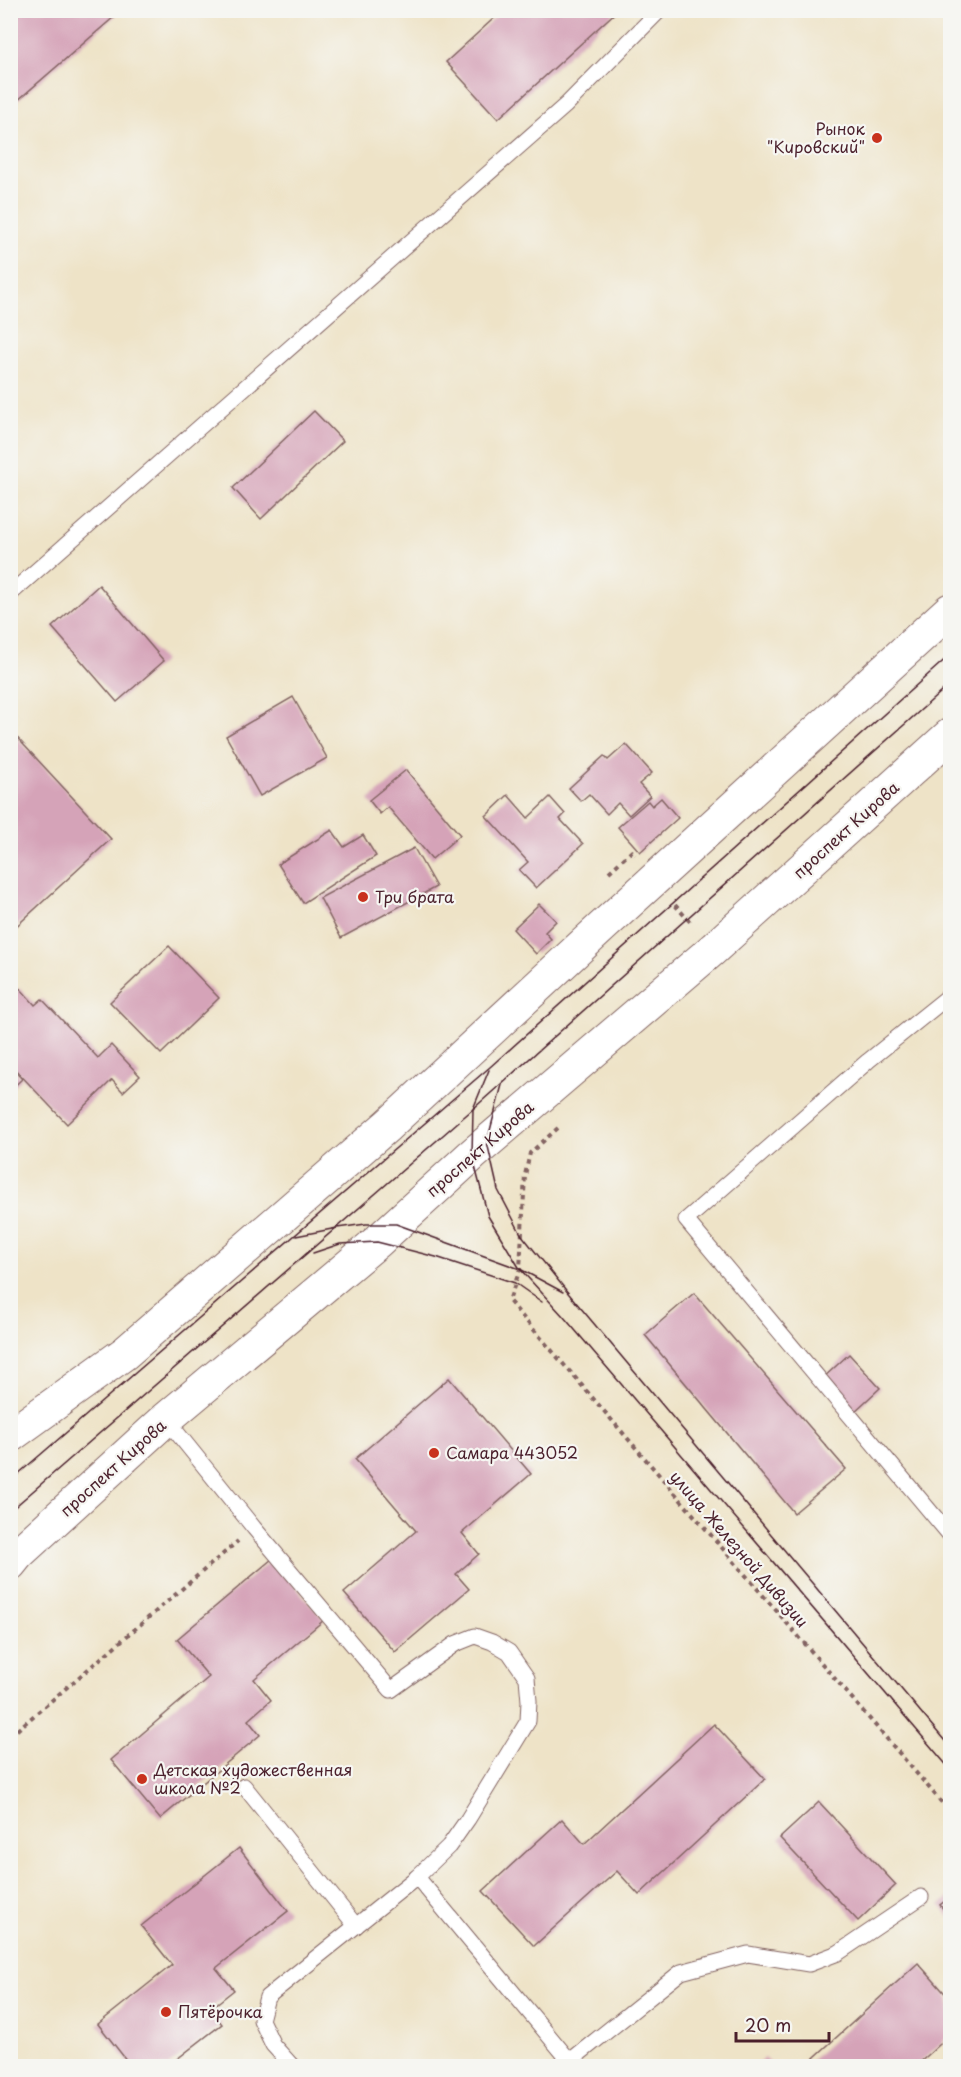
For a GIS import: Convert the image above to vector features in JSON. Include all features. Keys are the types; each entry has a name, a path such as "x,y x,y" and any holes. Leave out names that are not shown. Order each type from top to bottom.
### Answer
{"main road":[{"path":"12,1432 125,1353 360,1149 951,610"},
{"name":"проспект Кирова","path":"10,1564 18,1554 166,1419 377,1242 472,1155 711,951 951,735"}],"lane":[{"path":"10,594 566,105 660,10"},
{"path":"951,995 868,1061 686,1220 951,1535"},
{"path":"166,1419 254,1528 391,1690 455,1644 474,1636 492,1642 509,1652 527,1678 528,1721 468,1819 448,1846 417,1877 267,1997 261,2020 273,2045 292,2067"},
{"path":"244,1786 356,1926"},
{"path":"417,1877 572,2064 681,1972 748,1954 809,1964 838,1953 921,1897"}],"path":[{"path":"609,872 632,851 711,951"},
{"name":"улица Железной Дивизии","path":"564,1122 530,1153 525,1174 519,1269 509,1301 951,1812"},
{"path":"10,1736 254,1528"}],"building":[{"path":"10,10 122,10 10,107"},
{"path":"503,10 618,10 498,119 446,62"},
{"path":"314,411 343,441 261,519 233,488"},
{"path":"99,585 164,661 117,702 52,627"},
{"path":"293,697 327,758 260,796 226,736"},
{"path":"10,730 111,839 10,932"},
{"path":"626,744 652,773 639,784 650,796 629,815 618,803 607,814 589,794 581,801 569,788 604,756 608,760"},
{"path":"406,770 460,835 432,859 388,807 380,814 369,800"},
{"path":"508,795 528,818 550,797 565,814 560,819 583,844 536,888 519,870 528,862 486,816"},
{"path":"661,798 678,818 640,852 618,827 648,801 652,806"},
{"path":"332,830 344,847 363,835 376,856 303,903 278,864"},
{"path":"414,848 436,887 341,938 320,898"},
{"path":"539,904 556,921 545,932 551,939 536,954 513,929"},
{"path":"169,946 219,998 161,1054 110,1002"},
{"path":"20,988 35,1005 42,999 98,1058 111,1045 140,1076 123,1092 112,1080 67,1124 10,1064 10,997"},
{"path":"10,1066 22,1079 10,1090"},
{"path":"694,1293 846,1469 794,1513 645,1335"},
{"path":"849,1354 880,1388 853,1413 822,1379"},
{"path":"449,1378 531,1474 462,1533 479,1554 456,1574 469,1589 395,1652 344,1593 416,1531 355,1459"},
{"path":"272,1559 324,1620 254,1679 271,1700 248,1720 260,1735 160,1819 111,1760 209,1677 177,1639"},
{"path":"714,1724 765,1779 639,1895 617,1871 534,1946 483,1891 562,1819 584,1844"},
{"path":"819,1802 896,1885 858,1921 780,1838"},
{"path":"239,1848 288,1911 216,1968 234,1990 210,2009 222,2024 168,2066 131,2066 98,2024 172,1965 141,1926"},
{"path":"950,1897 950,1918 940,1905"},
{"path":"918,1963 950,1999 950,2035 916,2066 805,2066"},
{"path":"765,2058 773,2066 756,2066"}],"tram line":[{"path":"10,1481 490,1067 950,655"},
{"path":"10,1511 473,1109 950,684"},
{"path":"489,1070 473,1109 472,1155 488,1216 520,1269 563,1316 950,1769"},
{"path":"503,1081 487,1142 498,1190 521,1234 950,1747"},
{"path":"296,1236 366,1224 396,1224 520,1269 563,1292"},
{"path":"313,1253 340,1244 377,1242 436,1257 515,1283 542,1302"}],"place":[{"name":"Рынок \"Кировский\"","path":"877,138"},
{"name":"Три брата","path":"363,897"},
{"name":"Самара 443052","path":"434,1453"},
{"name":"Детская художественная школа №2","path":"142,1779"},
{"name":"Пятёрочка","path":"166,2012"}]}
